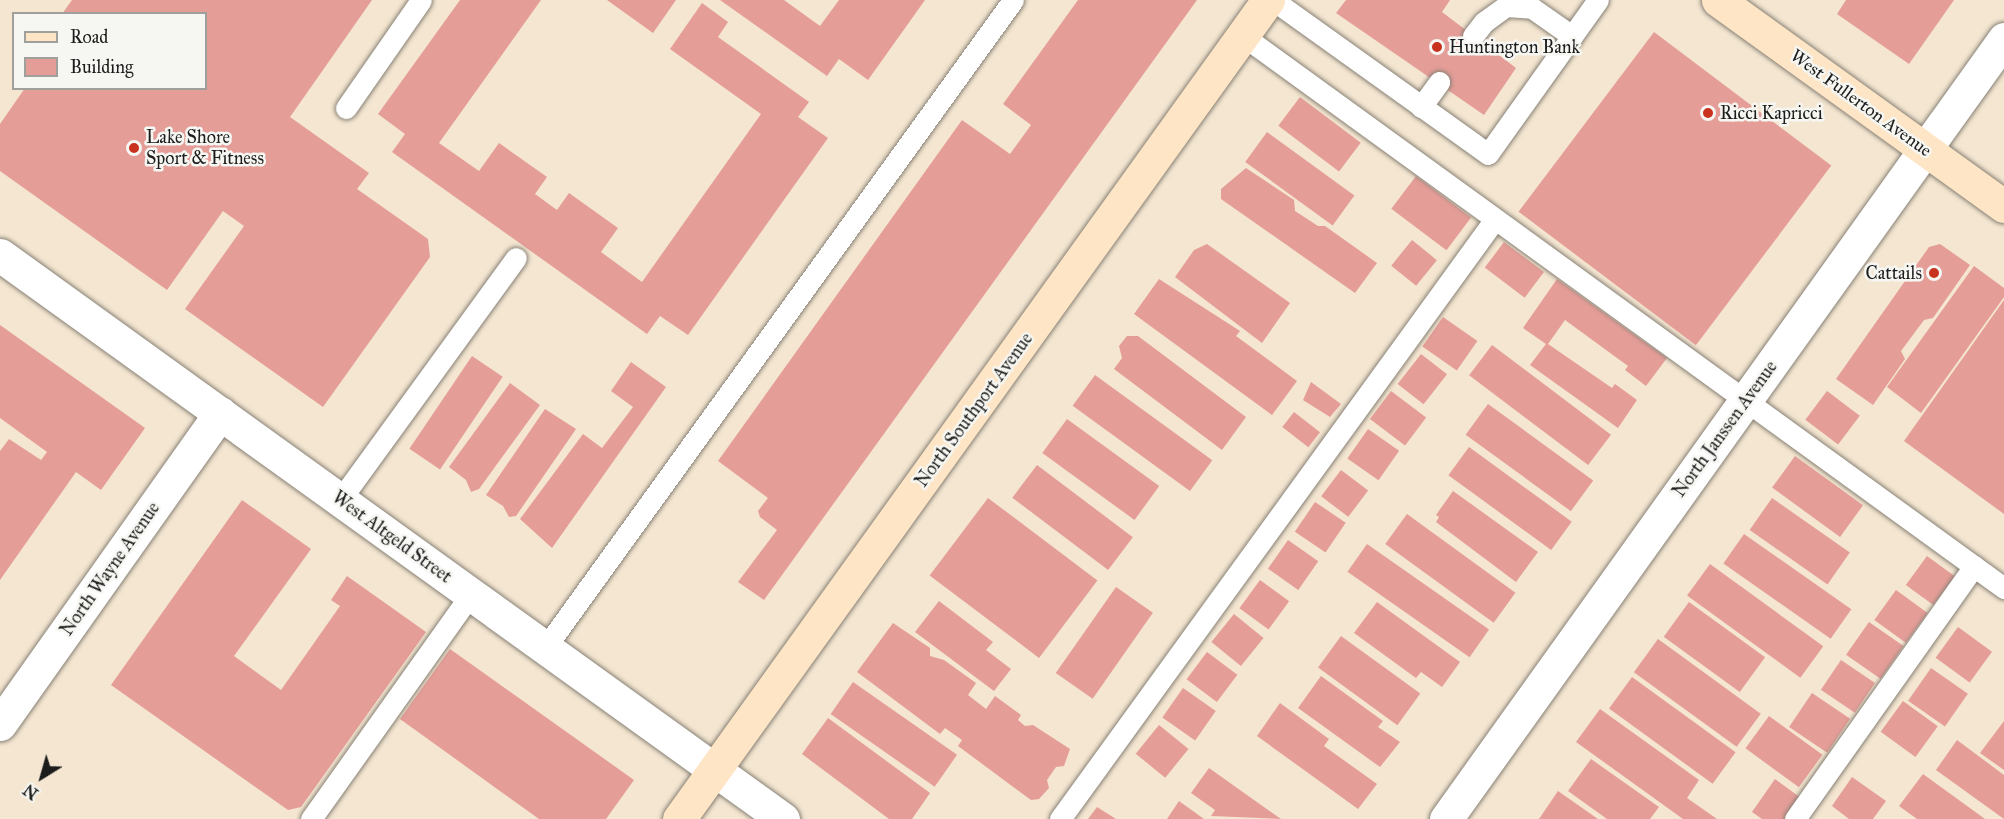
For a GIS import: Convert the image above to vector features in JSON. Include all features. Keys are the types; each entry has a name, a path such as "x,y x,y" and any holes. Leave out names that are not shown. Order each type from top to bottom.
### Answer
{"street":[{"name":"North Southport Avenue","path":"679,819 1268,0"},
{"name":"West Fullerton Avenue","path":"1718,0 2004,206"},
{"name":"North Janssen Avenue","path":"1446,819 2004,39"},
{"name":"West Altgeld Street","path":"0,255 783,819"},
{"name":"North Wayne Avenue","path":"0,724 220,413"}],"lane":[{"path":"346,108 422,0"},
{"path":"545,648 1013,0"},
{"path":"1273,0 1488,154 1598,0"},
{"path":"1473,36 1484,22 1506,6 1532,8 1572,36"},
{"path":"1242,35 2004,588"},
{"path":"1421,107 1439,82"},
{"path":"1060,819 1495,219"},
{"path":"340,500 516,258"},
{"path":"1795,819 1974,566"},
{"path":"310,819 471,594"}],"building":[{"path":"72,0 372,0 290,117 369,173 357,189 428,239 430,257 323,407 185,309 244,226 223,211 167,290 0,171 0,124 24,90 207,90 207,12 63,12"},
{"path":"460,0 541,0 439,143 479,171 499,143 547,177 535,194 557,210 569,193 618,228 601,252 642,282 761,114 670,49 702,3 728,22 718,37 809,102 798,117 828,138 688,335 660,316 647,334 392,152 405,134 378,114"},
{"path":"607,0 676,0 653,33"},
{"path":"720,0 784,0 820,26 839,0 925,0 868,80 839,59 827,76"},
{"path":"1078,0 1197,0 764,600 738,582 777,530 760,517 758,511 768,498 718,461 962,120 1010,154 1031,125 1003,104"},
{"name":"Huntington Bank","path":"1346,0 1450,0 1442,12 1516,68 1484,115 1336,13"},
{"path":"1846,0 1954,0 1909,64 1837,14"},
{"path":"1654,32 1831,166 1696,345 1519,212"},
{"path":"1300,97 1361,143 1339,171 1278,126"},
{"path":"1267,132 1354,195 1333,225 1245,162"},
{"path":"1246,168 1294,200 1295,211 1318,226 1325,226 1377,263 1355,293 1221,199 1221,189"},
{"path":"1416,176 1471,218 1446,250 1391,209"},
{"path":"1412,240 1437,260 1416,286 1391,266"},
{"path":"1504,242 1544,272 1525,298 1485,268"},
{"path":"1207,244 1290,303 1262,343 1175,277 1194,250"},
{"path":"1940,244 1970,265 1933,318 1924,320 1901,351 1905,359 1873,405 1836,379 1929,247"},
{"path":"1974,266 2004,288 2004,297 1921,413 1887,387"},
{"path":"1159,279 1240,331 1236,336 1297,381 1272,415 1134,314"},
{"path":"1557,279 1667,358 1646,386 1625,370 1628,366 1565,320 1548,344 1612,388 1615,384 1637,400 1618,428 1530,365 1546,344 1523,328"},
{"path":"2004,300 2004,514 1904,441"},
{"path":"1443,317 1477,341 1457,371 1422,346"},
{"path":"0,325 145,428 101,490 76,472 0,580 0,451 9,439 41,460 47,452 0,418"},
{"path":"1127,336 1138,336 1246,417 1222,450 1114,369 1122,358 1119,346"},
{"path":"1492,345 1611,435 1588,465 1469,375"},
{"path":"1421,354 1447,374 1424,404 1398,384"},
{"path":"472,356 503,377 440,470 409,449"},
{"path":"631,362 666,387 552,548 520,519 583,434 602,448 633,407 611,391"},
{"path":"1095,375 1212,460 1190,491 1073,406"},
{"path":"1311,382 1341,404 1330,417 1303,400"},
{"path":"510,383 540,405 479,489 471,492 466,480 449,467"},
{"path":"1391,391 1426,417 1405,445 1370,419"},
{"path":"1827,391 1860,416 1838,444 1805,420"},
{"path":"1488,404 1593,480 1571,511 1466,435"},
{"path":"545,409 576,429 516,516 509,517 503,506 486,495"},
{"path":"1294,412 1320,432 1308,447 1282,427"},
{"path":"1067,419 1159,486 1135,520 1042,453"},
{"path":"1368,429 1399,451 1378,480 1347,458"},
{"path":"1469,447 1572,522 1551,550 1448,475"},
{"path":"1795,456 1863,505 1840,537 1772,488"},
{"path":"1037,465 1133,537 1108,570 1012,498"},
{"path":"1341,470 1368,490 1348,517 1321,496"},
{"path":"1453,491 1538,552 1516,582 1436,522 1439,517 1436,515"},
{"path":"988,498 1097,580 1039,658 930,575"},
{"path":"1772,498 1850,552 1827,584 1750,530"},
{"path":"242,500 311,549 234,656 281,690 340,606 331,600 347,576 426,632 301,807 288,810 111,685"},
{"path":"1315,502 1346,523 1326,553 1295,532"},
{"path":"1407,514 1515,593 1494,623 1385,544"},
{"path":"1744,534 1851,609 1831,639 1723,563"},
{"path":"1288,540 1318,561 1298,590 1268,569"},
{"path":"1367,544 1489,629 1470,657 1347,572"},
{"path":"1927,556 1955,576 1933,605 1906,585"},
{"path":"1710,564 1823,646 1800,678 1687,596"},
{"path":"1260,580 1289,601 1269,629 1239,608"},
{"path":"1116,587 1153,613 1093,699 1056,673"},
{"path":"1896,590 1928,613 1906,643 1874,620"},
{"path":"939,601 993,642 986,650 1011,669 994,691 915,632"},
{"path":"1377,602 1460,662 1442,687 1421,672 1416,678 1354,633"},
{"path":"1689,602 1765,657 1740,692 1664,637"},
{"path":"1234,614 1264,638 1241,666 1211,642"},
{"path":"1869,622 1903,646 1880,679 1846,655"},
{"path":"893,623 930,648 930,656 944,660 976,683 968,695 986,709 995,696 1021,715 1018,720 1025,726 1033,725 1070,749 1064,766 1056,767 1047,780 1049,788 1039,799 1031,800 958,746 962,740 945,728 940,734 857,672"},
{"path":"1958,627 1992,652 1970,682 1936,658"},
{"path":"1341,636 1420,694 1397,725 1318,668"},
{"path":"1658,639 1761,714 1737,747 1634,672"},
{"path":"450,649 634,780 606,819 539,819 400,719"},
{"path":"1207,652 1237,675 1217,702 1187,679"},
{"path":"1841,660 1875,683 1855,713 1821,690"},
{"path":"1931,668 1968,694 1945,727 1908,701"},
{"path":"1321,676 1383,721 1378,727 1400,742 1380,767 1298,708"},
{"path":"1632,677 1736,752 1713,784 1609,709"},
{"path":"853,682 957,755 935,787 831,714"},
{"path":"1183,688 1216,711 1195,740 1162,717"},
{"path":"1812,693 1850,719 1827,753 1789,727"},
{"path":"1903,701 1938,726 1915,757 1881,732"},
{"path":"1280,703 1329,739 1324,746 1377,784 1358,809 1257,736"},
{"path":"1600,709 1699,780 1687,798 1717,819 1683,819 1576,742"},
{"path":"1769,716 1822,755 1799,787 1745,748"},
{"path":"828,718 930,793 912,819 889,819 802,754"},
{"path":"2004,721 2004,770 1980,753"},
{"path":"1159,725 1189,749 1165,778 1136,754"},
{"path":"1957,740 2004,775 2004,819 1936,770"},
{"path":"1591,759 1659,807 1650,819 1607,819 1568,791"},
{"path":"1209,768 1281,819 1211,816 1215,810 1191,793"},
{"path":"1923,774 1985,819 1917,819 1899,806"},
{"path":"1852,777 1886,801 1873,819 1849,819 1832,806"},
{"path":"1775,779 1801,798 1785,819 1762,819 1752,812"},
{"path":"1558,791 1598,819 1539,819"},
{"path":"1179,801 1204,819 1167,819"},
{"path":"1097,807 1116,819 1088,819"}],"place":[{"name":"Huntington Bank","path":"1437,47"},
{"name":"Ricci Kapricci","path":"1708,113"},
{"name":"Lake Shore Sport & Fitness","path":"134,148"},
{"name":"Cattails","path":"1934,273"}]}
